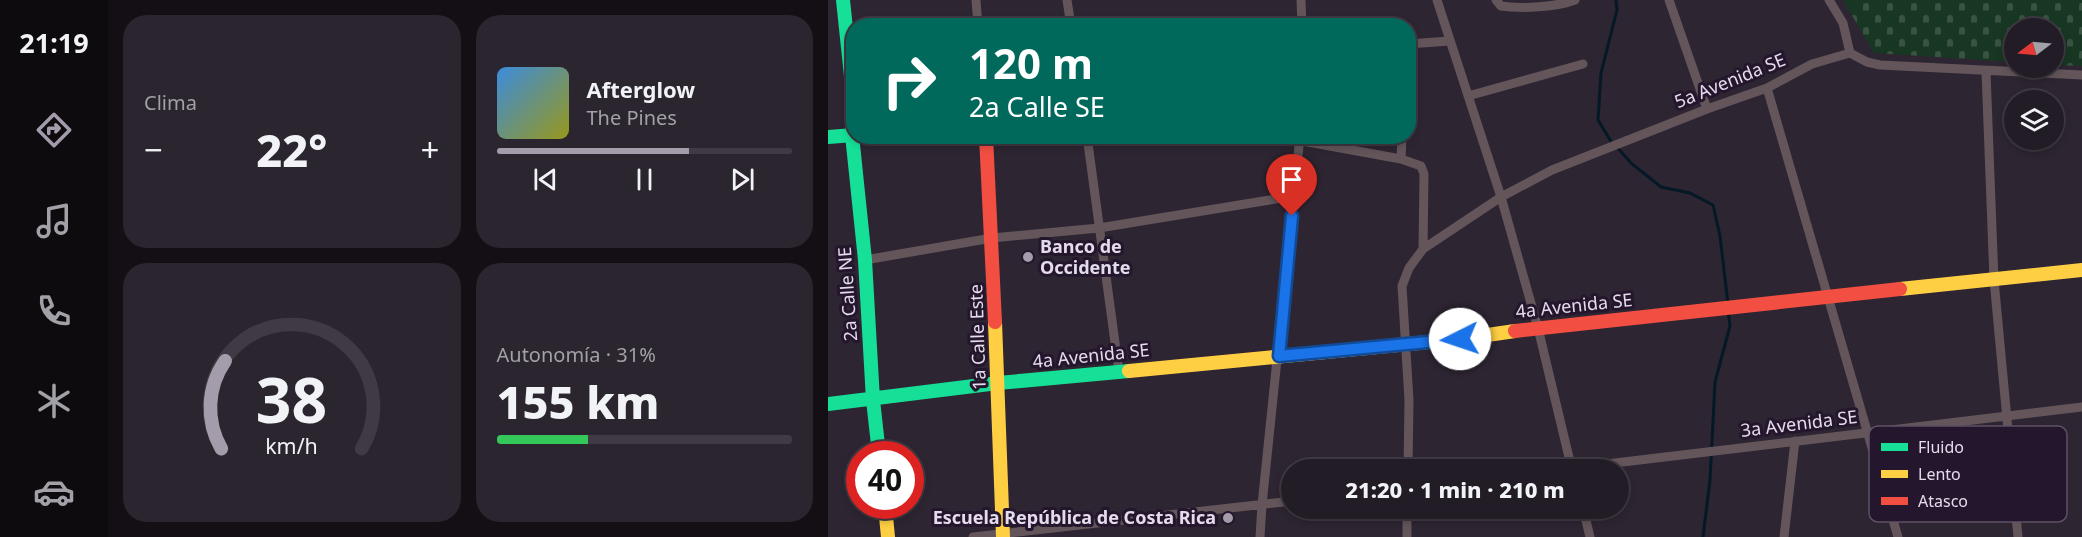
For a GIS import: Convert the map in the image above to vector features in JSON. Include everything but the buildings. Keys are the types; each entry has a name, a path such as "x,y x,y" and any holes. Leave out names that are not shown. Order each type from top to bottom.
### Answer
{"street":[{"name":"2a Calle NE","path":"843,0 846,28"},
{"path":"853,0 854,18"},
{"path":"976,0 977,18"},
{"path":"1067,0 1070,18"},
{"path":"1301,0 1302,18"},
{"path":"1437,0 1501,198 1538,328 1570,459"},
{"path":"1496,0 1502,6 1510,8 1553,2 1565,4 1575,0"},
{"path":"1669,0 1707,109"},
{"path":"1829,0 1843,23 1850,53 1867,62 1880,65 1986,72 2082,75"},
{"path":"1416,43 1450,41"},
{"name":"5a Avenida SE","path":"1420,252 1501,198 1552,170 1767,88 1812,64 1850,53"},
{"path":"1468,96 1583,64"},
{"path":"1986,72 1994,280 2007,426"},
{"path":"1767,88 1869,442"},
{"path":"828,137 846,136"},
{"name":"2a Calle NE","path":"854,144 865,260 878,441"},
{"name":"1a Calle Este","path":"986,144 1003,535"},
{"path":"1088,144 1119,372"},
{"path":"1260,537 1300,144"},
{"path":"1321,144 1401,159 1421,166 1424,174 1420,252 1409,268 1402,286 1406,342 1408,459"},
{"path":"1401,159 1402,144"},
{"path":"865,260 992,238 1099,228 1294,196"},
{"name":"4a Avenida SE","path":"828,404 998,383 1406,342 1460,339 1538,328 2082,270"},
{"name":"3a Avenida SE","path":"1918,426 2082,406"},
{"name":"3a Avenida SE","path":"1629,461 1869,432"},
{"path":"1784,537 1795,441"},
{"path":"973,537 1281,502"},
{"path":"886,519 888,537"},
{"path":"1407,519 1407,537"},
{"path":"1586,519 1590,537"},
{"path":"1893,522 1898,537"},
{"path":"2017,522 2018,537"}],"green space":[{"path":"1843,0 2082,0 2082,66 2064,65 2064,18 2004,18 2004,61 1874,53"}],"waterway":[{"path":"1612,143 1598,120 1601,73 1617,10 1616,0"},
{"path":"1617,147 1631,163 1661,187 1690,193 1713,205 1720,236 1728,304"},
{"path":"1703,537 1710,480 1715,382 1730,326 1728,310"}],"traffic: fast":[{"path":"843,0 846,28"},
{"path":"828,137 846,136"},
{"path":"853,144 865,260 878,441"},
{"path":"828,404 998,383 1129,371"}],"traffic: slow":[{"path":"1900,289 2082,270"},
{"path":"995,322 1003,537"},
{"path":"1129,371 1460,339 1515,331"},
{"path":"886,519 888,537"}],"traffic: jam":[{"path":"986,144 995,322"},
{"path":"1515,331 1900,289"}],"place":[{"name":"Banco de Occidente","path":"1028,257"},
{"name":"Escuela República de Costa Rica","path":"1228,518"}],"route":[{"path":"1292,216 1279,356 1406,342 1460,339"}]}
